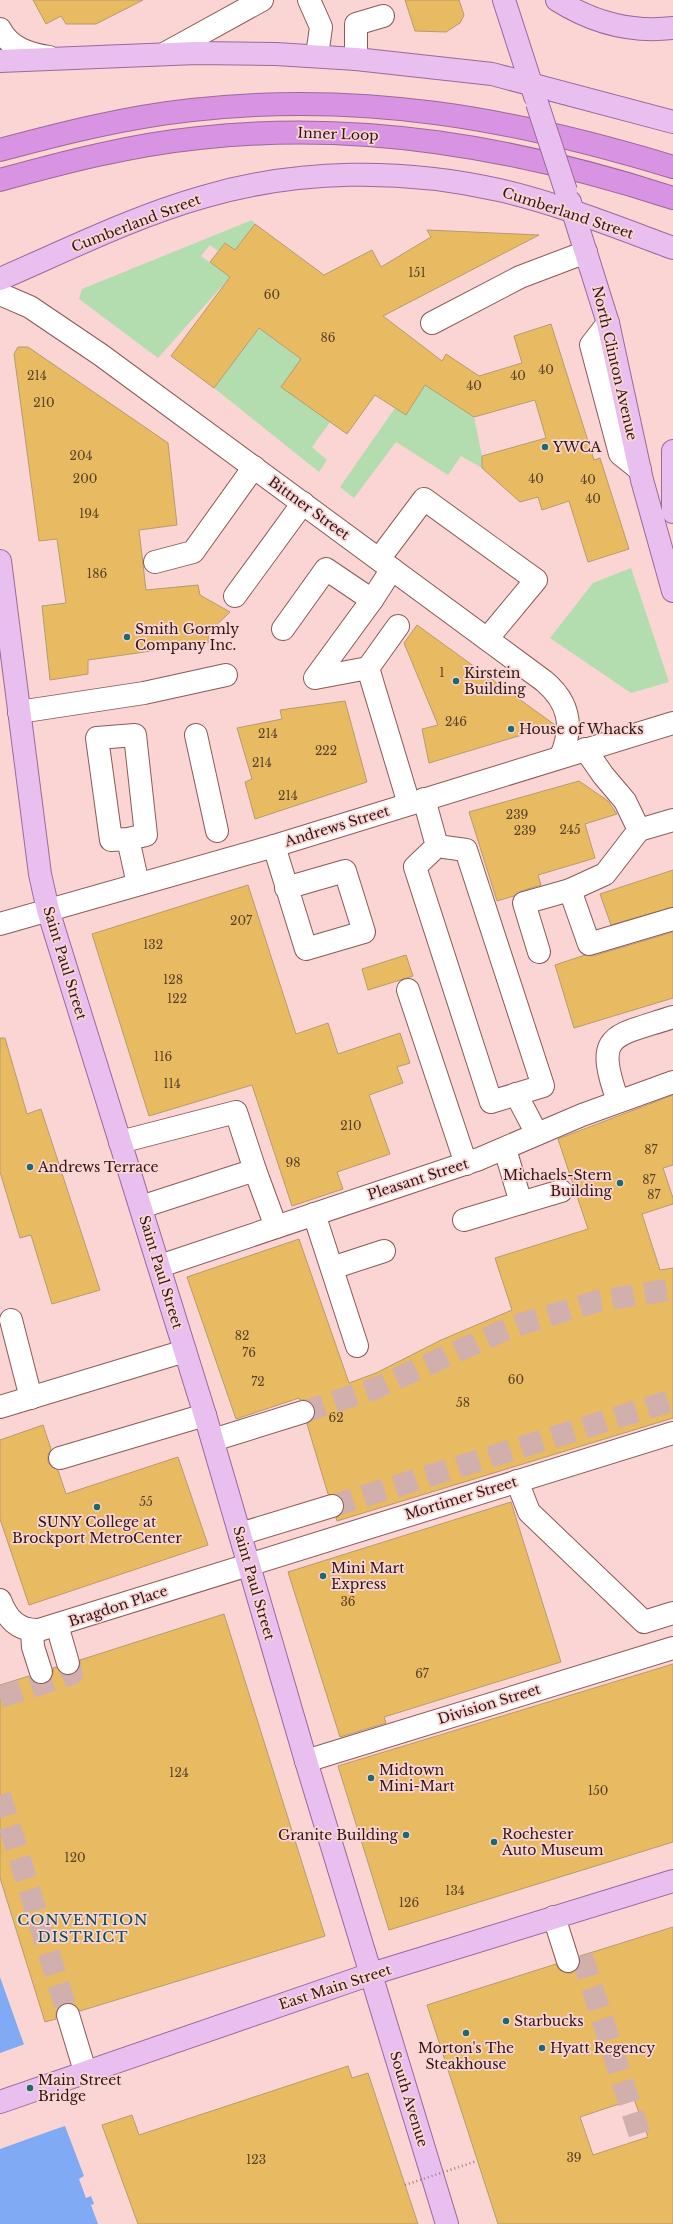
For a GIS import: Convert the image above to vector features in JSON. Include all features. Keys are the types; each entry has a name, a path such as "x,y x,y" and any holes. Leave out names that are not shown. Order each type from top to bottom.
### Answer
{"highway":[{"path":"0,150 78,130 164,114 231,106 314,103 394,107 477,118 560,135 673,167"},
{"name":"Inner Loop","path":"0,180 114,152 160,143 238,134 318,132 397,136 478,147 602,176 673,198"}],"main road":[{"name":"North Clinton Avenue","path":"504,0 608,323 640,470 673,590"},
{"path":"557,0 580,14 612,25 634,28 673,28"},
{"path":"0,61 164,54 236,53 356,59 492,74 534,94 615,105 673,122"},
{"name":"Cumberland Street","path":"0,279 167,208 242,187 281,180 360,174 438,179 500,191 569,201 673,248"},
{"path":"673,451 673,512"},
{"name":"Saint Paul Street","path":"0,560 40,874 48,910 186,1351 306,1761 371,1974"},
{"name":"East Main Street","path":"0,2102 371,1974 673,1881"},
{"name":"South Avenue","path":"371,1974 447,2224"}],"street":[{"path":"164,54 262,0"},
{"path":"308,0 321,27 317,56"},
{"path":"356,59 356,24 383,16"},
{"path":"0,30 6,38 21,50 52,58"},
{"path":"432,323 520,277 586,252"},
{"name":"Bittner Street","path":"0,294 30,307 101,354 544,681 559,695 566,710 567,740 561,756"},
{"path":"156,562 193,552 254,467"},
{"path":"398,626 368,668 315,678 372,600 386,564 424,499 536,580 487,639"},
{"path":"234,596 303,504"},
{"path":"283,629 326,569 372,600"},
{"path":"368,668 416,801 436,846"},
{"path":"19,712 144,693 226,676"},
{"name":"Andrews Street","path":"0,924 274,846 561,756 673,723"},
{"path":"196,736 217,831"},
{"path":"585,749 603,775 625,801 639,830"},
{"path":"539,952 524,903 570,890 605,874 639,830 673,820"},
{"path":"128,839 138,884"},
{"path":"274,846 286,888"},
{"path":"436,846 466,850 543,1086 491,1102 414,867 436,846"},
{"path":"570,890 590,944 673,919"},
{"path":"408,990 466,1164"},
{"path":"618,1101 607,1066 607,1051 612,1040 628,1032 673,1018"},
{"name":"Pleasant Street","path":"160,1266 466,1164 618,1101 673,1082"},
{"path":"516,1094 538,1134"},
{"path":"120,1142 236,1112 276,1227"},
{"path":"505,1149 521,1203"},
{"path":"141,1207 255,1170"},
{"path":"464,1220 560,1191"},
{"path":"314,1214 358,1346"},
{"path":"332,1268 384,1251"},
{"path":"11,1320 31,1398"},
{"path":"0,1407 186,1351"},
{"path":"213,1440 303,1412"},
{"path":"60,1458 205,1415"},
{"name":"Mortimer Street","path":"249,1564 673,1433"},
{"path":"517,1481 529,1512 644,1622 673,1613"},
{"path":"240,1534 332,1506"},
{"name":"Bragdon Place","path":"32,1630 57,1625 249,1564"},
{"path":"0,1600 11,1621 16,1625 32,1630 32,1647 41,1672"},
{"path":"57,1625 68,1663"},
{"name":"Division Street","path":"306,1761 673,1648"},
{"path":"561,1915 575,1958"},
{"path":"68,2015 78,2074"}],"path":[{"path":"405,2185 477,2161"}],"green space":[{"path":"252,220 255,224 235,250 225,243 218,251 210,245 201,256 230,277 158,358 79,299 82,289"},
{"path":"274,307 284,314 268,335 301,359 330,422 312,447 327,460 319,472 214,388"},
{"path":"425,385 474,417 482,456 482,468 461,456 448,475 396,442 354,498 340,487 395,408"},
{"path":"631,568 669,682 631,693 550,638 593,583"}],"water":[{"path":"0,1977 54,2129 65,2126 84,2176 79,2179 86,2198 91,2196 94,2204 91,2205 98,2224 0,2224"}],"pier":[{"name":"Main Street Bridge","path":"25,2044 55,2127 65,2124 67,2125 0,2149 0,2053"}],"building":[{"path":"33,0 143,0 96,24 66,24 61,16 46,24"},
{"path":"405,0 459,0 464,15 460,23 446,32 415,31"},
{"path":"255,224 324,275 372,250 381,267 431,237 427,230 539,235 383,316 442,361 446,354 479,376 522,363 514,336 551,324 594,460 600,458 629,549 588,562 569,501 542,510 538,497 520,502 482,468 482,456 546,438 535,400 474,417 425,385 406,415 375,395 347,434 281,387 301,359 259,328 214,388 171,356 230,277 210,262 225,243 235,250"},
{"path":"18,347 28,347 168,443 177,525 139,530 146,590 198,585 200,595 230,612 209,632 208,643 88,660 88,674 50,680 42,606 66,603 57,539 39,541 14,354"},
{"name":"Kirstein Building","path":"417,625 555,725 429,763 422,729 438,725 404,643"},
{"path":"345,701 367,782 255,819 245,782 252,779 237,728 282,719 280,710"},
{"path":"579,781 608,801 617,814 585,824 595,858 538,875 541,885 497,901 469,812"},
{"path":"673,870 673,907 611,925 600,894"},
{"path":"248,885 296,1034 328,1023 338,1054 400,1033 410,1063 397,1067 403,1083 369,1095 390,1154 337,1172 343,1189 292,1206 252,1085 149,1116 92,934"},
{"path":"673,932 673,998 574,1028 555,965 585,955 593,956"},
{"path":"406,955 413,976 368,990 362,969"},
{"name":"Andrews Terrace","path":"0,1038 5,1038 27,1114 41,1109 100,1290 52,1304 31,1235 20,1238 0,1172"},
{"path":"673,1095 673,1165 663,1168 673,1198 673,1204 642,1214 660,1270 673,1268 673,1418 337,1521 336,1518 341,1514 344,1503 340,1497 328,1494 307,1424 315,1415 315,1409 312,1403 306,1400 300,1400 299,1398 236,1419 187,1277 299,1239 349,1383 376,1373 441,1340 512,1310 495,1258 588,1229 558,1139"},
{"name":"SUNY College at Brockport MetroCenter","path":"43,1425 51,1449 48,1455 48,1462 52,1467 58,1470 66,1494 178,1457 208,1545 29,1605 0,1519 0,1440"},
{"path":"511,1502 561,1662 384,1717 386,1723 340,1737 288,1572"},
{"path":"224,1614 325,1936 80,2011 71,2003 64,2003 56,2012 56,2019 45,2022 0,1878 0,1685 29,1676 38,1684 45,1684 53,1675 53,1668 56,1667 65,1675 72,1675 80,1666 80,1660"},
{"path":"673,1664 673,1842 389,1930 338,1766"},
{"path":"673,1927 673,2224 498,2224 427,2005 556,1964 560,1970 566,1973 572,1973 580,1964 580,1956","holes":["634,2099 648,2137 593,2155 580,2117"]},
{"path":"348,2066 352,2078 368,2073 418,2224 138,2224 102,2125 132,2115 139,2135"}],"tunnel":[{"path":"303,1412 376,1388 500,1332 524,1323 598,1301 673,1289"},
{"path":"332,1506 673,1400"},
{"path":"0,1697 72,1674 68,1663"},
{"path":"0,1795 68,2015"},
{"path":"582,1956 641,2139"}],"place":[{"name":"YWCA","path":"545,447"},
{"name":"Smith Gormly Company Inc.","path":"127,637"},
{"name":"Kirstein Building","path":"456,681"},
{"name":"House of Whacks","path":"511,729"},
{"name":"Andrews Terrace","path":"30,1167"},
{"name":"Michaels-Stern Building","path":"620,1183"},
{"name":"SUNY College at Brockport MetroCenter","path":"97,1507"},
{"name":"Mini Mart Express","path":"323,1576"},
{"name":"Midtown Mini-Mart","path":"371,1778"},
{"name":"Granite Building","path":"406,1835"},
{"name":"Rochester Auto Museum","path":"494,1842"},
{"name":"Starbucks","path":"506,2021"},
{"name":"Morton's The Steakhouse","path":"466,2033"},
{"name":"Hyatt Regency","path":"542,2048"},
{"name":"Main Street Bridge","path":"30,2088"}],"district":[{"name":"CONVENTION DISTRICT","path":"83,1928"}]}
